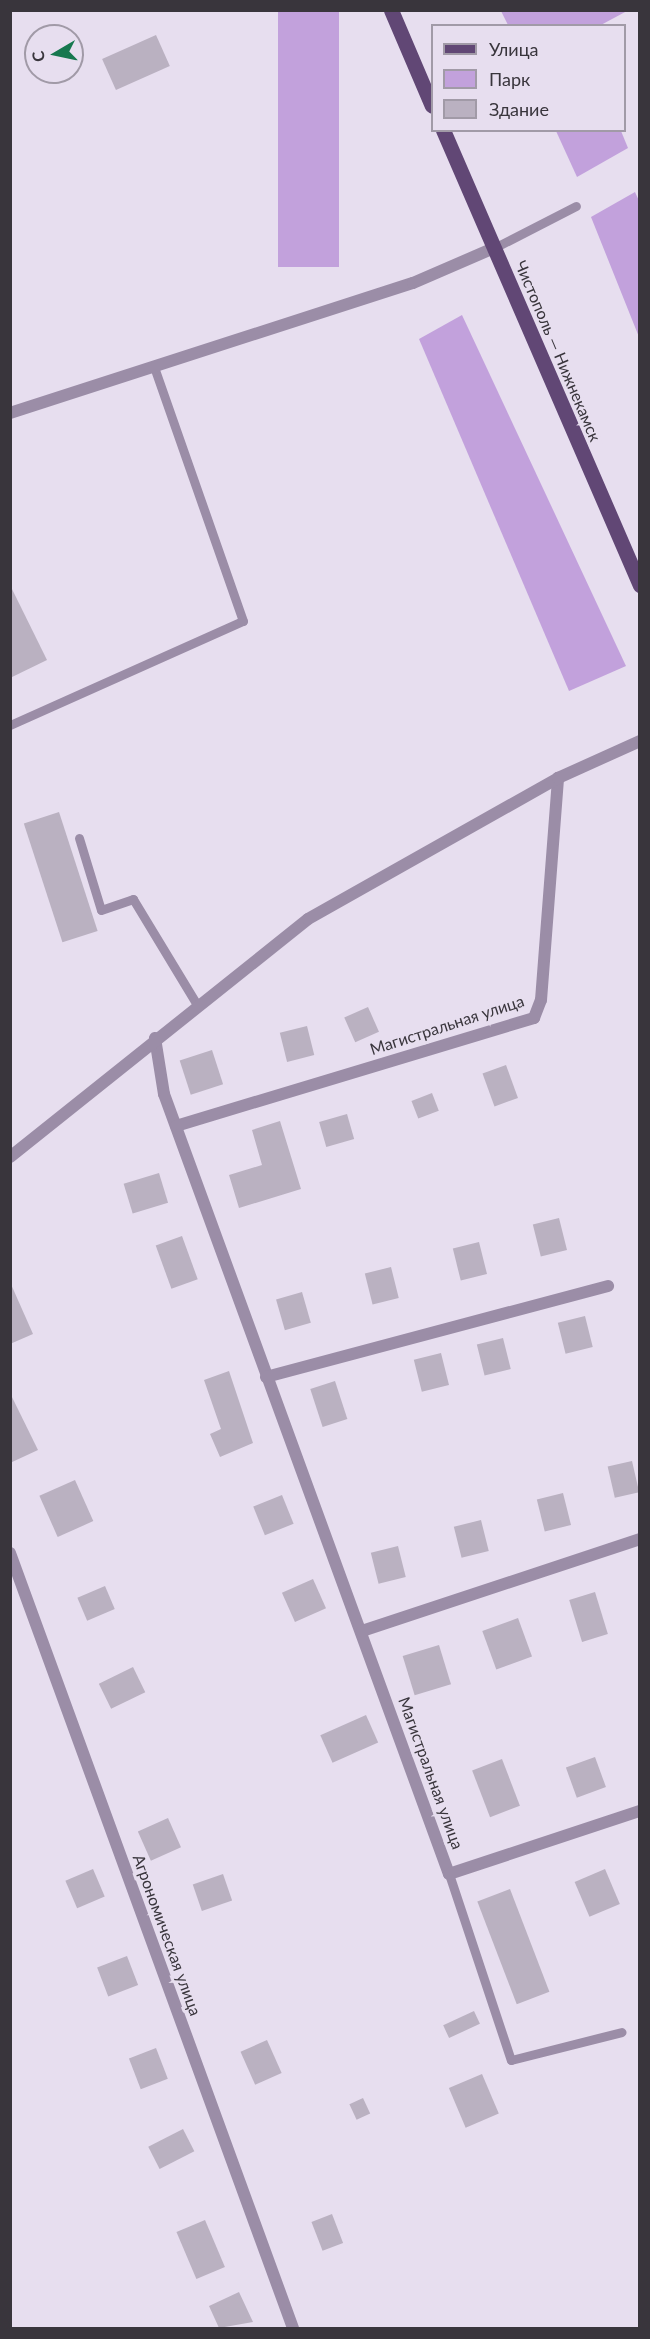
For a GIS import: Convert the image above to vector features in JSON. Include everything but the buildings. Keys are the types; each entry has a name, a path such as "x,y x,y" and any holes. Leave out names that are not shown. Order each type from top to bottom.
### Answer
{"main road":[{"path":"391,10 431,104"},
{"name":"Чистополь — Нижнекамск","path":"444,132 639,585"}],"street":[{"path":"10,413 413,283 494,248"},
{"path":"10,1157 196,1003 308,919 558,778 639,741"},
{"name":"Магистральная улица","path":"176,1126 534,1018 541,1000 558,778"},
{"name":"Магистральная улица","path":"155,1038 176,1126 449,1874 639,1811"},
{"path":"266,1377 608,1286"},
{"path":"362,1631 639,1539"},
{"name":"Агрономическая улица","path":"10,1553 293,2328"}],"lane":[{"path":"494,248 576,206"},
{"path":"10,724 243,621 154,367"},
{"path":"79,838 100,909 133,899 196,1003"},
{"path":"449,1874 511,2060 622,2032"}],"green space":[{"path":"278,11 339,11 339,267 278,267"},
{"path":"501,11 627,11 603,24 508,24"},
{"path":"556,132 621,132 628,148 577,177"},
{"path":"635,192 640,203 639,337 591,217"},
{"path":"462,315 626,666 569,691 419,339"}]}
